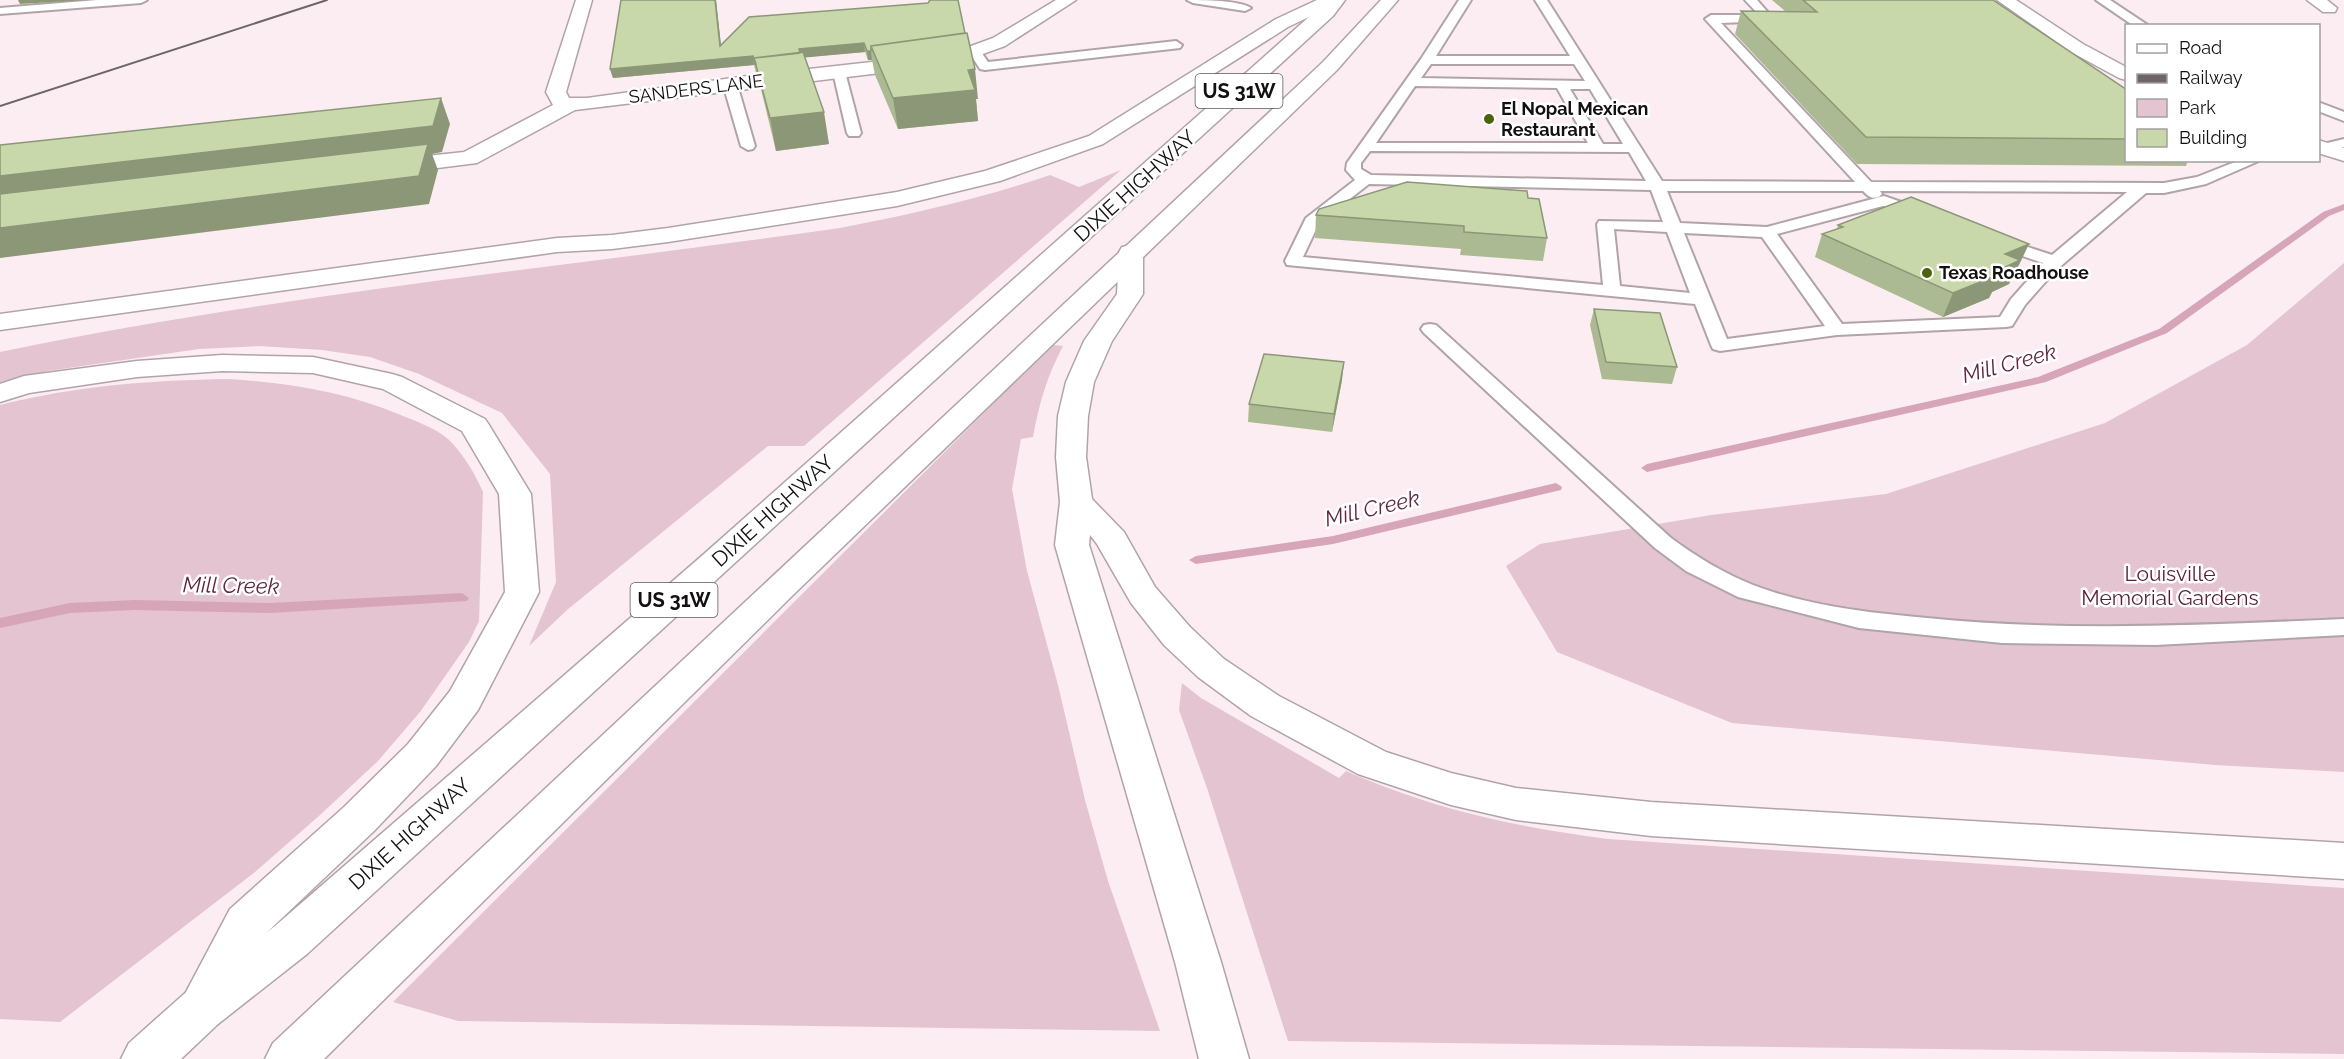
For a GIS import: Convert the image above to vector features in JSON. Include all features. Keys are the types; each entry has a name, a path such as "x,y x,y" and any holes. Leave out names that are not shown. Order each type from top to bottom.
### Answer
{"main road":[{"path":"569,105 559,101 556,92 585,0"},
{"name":"SANDERS LANE","path":"569,105 931,61 975,52 999,42 1068,0"},
{"path":"0,322 557,246 612,242 897,199 992,176 1096,140 1282,23 1330,0"},
{"name":"DIXIE HIGHWAY","path":"146,1059 201,1009 291,940 699,578 1140,183 1328,12 1337,0"},
{"name":"DIXIE HIGHWAY","path":"290,1059 1131,252 1330,66 1390,0"},
{"path":"2005,0 2078,48 2125,73"},
{"path":"364,171 469,158 569,105"},
{"path":"2329,146 2344,155"},
{"path":"0,343 169,310 556,258 612,242"},
{"path":"1131,252 1130,294 1098,341 1080,382 1073,416 1071,457 1076,502 1072,545 1198,962 1224,1059"},
{"path":"0,393 24,385 138,369 222,363 313,365 392,382 474,425 515,494 522,592 464,700 422,755 359,819 246,923 201,1009"},
{"path":"1076,502 1112,538 1123,562 1143,595 1177,636 1211,668 1265,706 1372,763 1451,789 1516,804 1651,819 2344,861"}],"lane":[{"path":"0,10 141,0"},
{"path":"1192,0 1245,8"},
{"path":"1465,0 1427,60 1354,163 1353,170 1366,179 1657,186 2140,189 2164,188 2201,181 2249,162"},
{"path":"1541,0 1657,186 1720,345 1837,330 2006,322 2015,305 2055,262 2140,189"},
{"path":"1751,0 1768,19 1711,19 1882,202 1938,220"},
{"path":"2102,0 2140,24"},
{"path":"975,52 985,66 1176,45"},
{"path":"1427,60 1578,60"},
{"path":"839,72 854,134"},
{"path":"1411,82 1594,85"},
{"path":"730,84 748,146"},
{"path":"1561,84 1598,148"},
{"path":"2320,106 2344,117"},
{"path":"1365,147 1633,148"},
{"path":"2203,162 2219,174"},
{"path":"1366,179 1312,221 1293,261 1702,299"},
{"path":"1612,291 1605,224 1767,232 1882,202"},
{"path":"1767,232 1837,330"},
{"path":"1980,236 2055,262"},
{"path":"1430,329 1663,543 1694,566 1746,591 1859,620 2002,634 2156,636 2344,627"}],"green space":[{"path":"1121,170 804,446 768,446 567,610 529,646 556,582 550,474 502,413 419,374 370,357 322,350 259,346 199,349 48,371 0,383 0,352 104,332 419,283 840,228 946,205 1050,175 1079,187"},
{"name":"Louisville Memorial Gardens","path":"2344,263 2344,772 2215,765 1732,723 1557,652 1506,566 1540,544 1711,515 1886,494 2105,423 2247,345"},
{"path":"1052,345 1063,346 1044,390 1033,437 1021,439 1012,489 1027,571 1058,685 1085,800 1108,881 1160,1031 458,1021 393,1002"},
{"path":"229,379 296,386 361,401 432,428 448,439 468,464 483,492 479,621 469,642 420,712 378,761 255,872 60,1022 0,1019 0,405 28,398 114,385"},
{"path":"1182,683 1201,698 1339,778 1346,771 1379,785 1443,806 1474,815 1539,828 1608,839 2344,888 2344,1054 1288,1041 1207,788 1179,710"}],"building":[{"path":"621,0 715,0 720,46 749,17 928,3 930,0 958,0 965,33 871,46 871,51 867,51 864,43 799,49 800,53 754,58 756,64 753,56 610,69"},
{"path":"1803,0 1993,0 2125,89 2125,139 1866,137 1741,11 1817,12"},
{"path":"967,33 975,69 968,70 975,90 893,98 871,46"},
{"path":"803,52 824,112 770,118 754,58"},
{"path":"441,98 433,126 0,176 0,145"},
{"path":"428,144 419,176 0,228 0,194"},
{"path":"1407,182 1527,191 1528,198 1539,199 1547,238 1464,232 1464,226 1316,215 1319,209"},
{"path":"1911,197 2029,244 2005,254 2020,260 1995,272 2000,274 1953,293 1822,234 1843,227 1838,225"},
{"path":"1594,309 1660,313 1677,367 1606,362"},
{"path":"1264,354 1344,362 1334,414 1249,404"}],"waterway":[{"name":"Mill Creek","path":"1647,468 2042,380 2163,331 2326,214 2344,207"},
{"name":"Mill Creek","path":"1196,560 1333,540 1556,487"},
{"name":"Mill Creek","path":"0,623 70,608 135,605 270,608 462,598"}],"railway":[{"path":"0,106 327,0"}],"place":[{"name":"El Nopal Mexican Restaurant","path":"1489,119"},
{"name":"Texas Roadhouse","path":"1927,273"}]}
